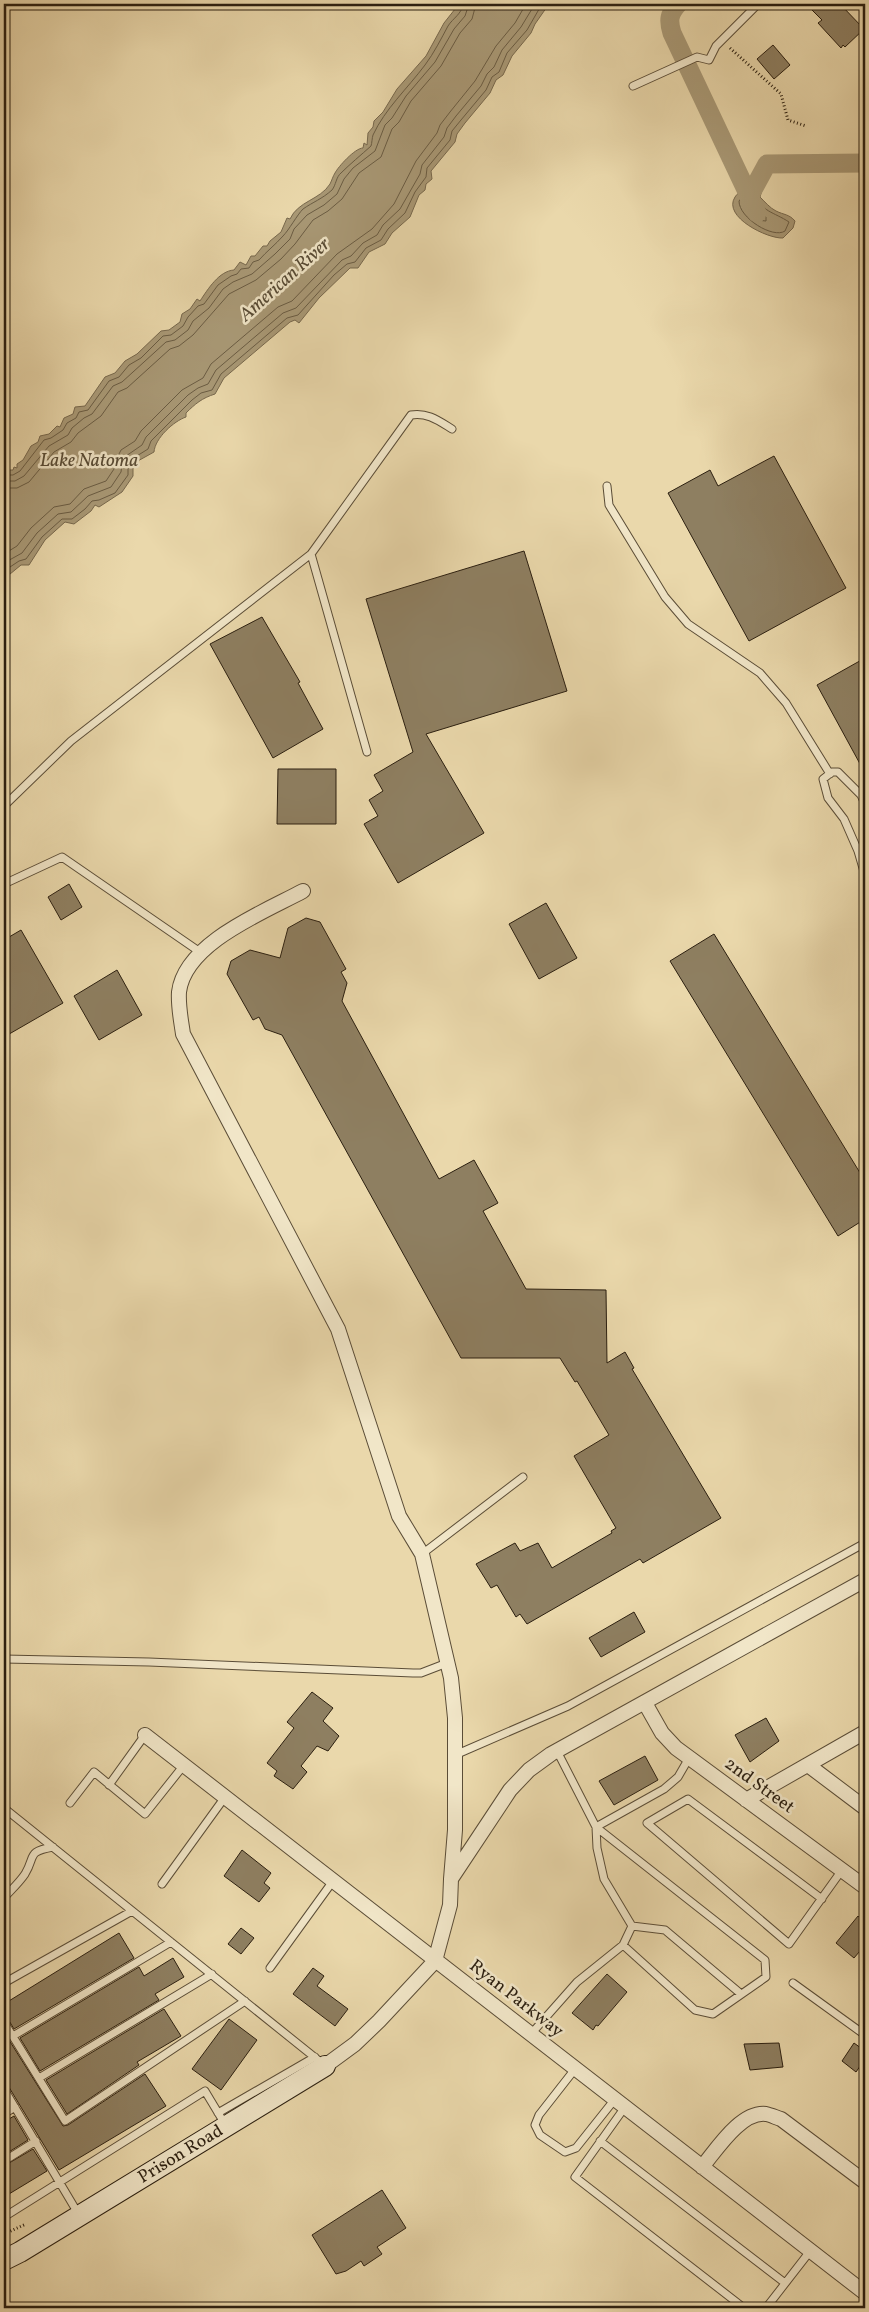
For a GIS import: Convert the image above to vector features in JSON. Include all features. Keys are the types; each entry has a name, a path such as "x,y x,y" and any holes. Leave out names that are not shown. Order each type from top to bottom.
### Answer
{"street":[{"path":"303,891 228,932 200,952 185,971 179,991 179,1012 183,1034 338,1329 355,1376 398,1516 422,1554 447,1663 455,1718 455,1830 450,1905 435,1961"},
{"path":"451,1879 510,1790 529,1770 557,1751 865,1580"},
{"name":"2nd Street","path":"645,1703 662,1733 676,1748 865,1887"},
{"path":"746,1800 865,1732"},
{"name":"Ryan Parkway","path":"145,1735 865,2293"},
{"path":"808,1765 865,1808"},
{"name":"Prison Road","path":"4,2260 79,2216 222,2120 320,2061 355,2044 435,1961"},
{"path":"702,2166 734,2128 748,2118 765,2114 781,2119 865,2182"}],"lane":[{"path":"634,86 697,57 709,60 722,41 758,4"},
{"path":"4,806 71,741 311,554 411,415 419,414 436,419 452,430"},
{"path":"606,486 609,505 665,597 688,624 760,673 786,702 830,774"},
{"path":"311,554 367,752"},
{"path":"865,804 861,796 838,772 830,774 823,779 828,798 844,819 858,851 865,875"},
{"path":"4,884 62,858 200,952"},
{"path":"422,1554 523,1477"},
{"path":"454,1755 568,1706 865,1544"},
{"path":"4,1659 149,1662 413,1673 420,1673 447,1663"},
{"path":"109,1785 145,1735"},
{"path":"557,1751 596,1828 597,1848 604,1880 632,1926"},
{"path":"596,1828 664,1789 678,1778 689,1758"},
{"path":"70,1803 94,1772 145,1814 184,1765"},
{"path":"162,1884 225,1797"},
{"path":"822,1899 688,1800 647,1823 789,1944 822,1899 842,1870"},
{"path":"4,1808 320,2061"},
{"path":"596,1828 765,1960 766,1977 713,2014 694,2010 623,1945"},
{"path":"4,1898 25,1874 30,1858 38,1850 53,1847"},
{"path":"270,1968 333,1881"},
{"path":"4,1983 132,1911"},
{"path":"531,2034 577,1982 623,1945 632,1926"},
{"path":"632,1926 665,1930 741,1994"},
{"path":"13,2036 171,1942"},
{"path":"39,2078 212,1974"},
{"path":"793,1983 865,2035"},
{"path":"4,2022 65,2121 245,2001"},
{"path":"575,2069 539,2115 535,2125 540,2136 565,2152 576,2148 620,2103"},
{"path":"4,2089 79,2216"},
{"path":"4,2217 205,2091 222,2120"},
{"path":"620,2103 600,2141 575,2177 744,2308"},
{"path":"4,2114 15,2108"},
{"path":"600,2141 785,2283"},
{"path":"4,2161 36,2142"},
{"path":"766,2308 810,2250"}],"path":[{"path":"722,41 781,94 788,120 806,126"}],"water":[{"name":"Lake Natoma","path":"459,4 549,4 531,33 512,56 503,75 496,80 490,93 457,134 455,142 431,171 432,179 426,184 425,190 419,195 410,217 392,233 385,244 369,252 358,268 350,268 319,298 299,323 295,320 290,322 224,378 215,394 206,397 196,404 186,413 186,417 176,422 166,431 158,441 154,452 136,462 133,467 133,476 122,492 99,507 95,505 91,511 74,524 65,522 45,540 29,565 21,565 4,579 5,470 17,468 17,464 23,460 31,446 38,442 40,436 49,434 57,426 60,427 64,418 73,414 75,407 85,406 105,377 115,373 125,361 137,354 161,331 169,330 180,322 182,314 190,309 197,299 200,301 219,277 234,270 240,262 246,265 251,256 255,256 263,246 267,246 281,232 287,218 290,219 298,208 326,189 343,162 351,154 363,148 364,143 367,145 368,133 373,127 374,121 383,112 397,89 426,56 444,23"},
{"path":"756,186 762,190 760,197 770,207 795,221 793,228 783,238 758,231 748,225 735,212 733,205 735,197 742,191"}],"building":[{"path":"806,4 840,4 864,29 845,47 843,45 841,48 818,23 822,20"},
{"path":"773,45 790,65 774,79 757,59"},
{"path":"774,456 846,588 749,641 668,493 710,470 718,486"},
{"path":"524,551 567,691 426,734 484,833 398,883 364,824 378,816 369,800 383,791 374,775 413,752 366,599"},
{"path":"262,617 300,682 298,683 323,729 273,758 210,644"},
{"path":"865,658 865,773 817,685"},
{"path":"278,769 336,769 336,824 277,824"},
{"path":"69,884 82,907 61,920 48,897"},
{"path":"546,903 577,958 539,979 509,924"},
{"path":"306,918 320,922 346,969 341,972 347,983 342,1001 439,1179 474,1160 498,1203 483,1211 526,1289 606,1290 607,1363 625,1352 634,1368 632,1369 721,1518 643,1563 640,1559 527,1624 520,1614 516,1617 497,1585 491,1588 476,1564 515,1543 520,1551 538,1543 552,1568 612,1533 611,1531 616,1528 574,1456 609,1435 577,1381 575,1382 560,1358 461,1358 282,1035 265,1029 259,1017 253,1020 227,974 231,961 250,950 280,958 288,928"},
{"path":"21,930 63,1003 4,1037 4,940"},
{"path":"714,934 865,1181 865,1219 838,1236 670,961"},
{"path":"117,970 142,1015 99,1040 74,996"},
{"path":"634,1612 645,1632 601,1657 589,1638"},
{"path":"312,1692 333,1708 323,1721 339,1736 328,1751 317,1746 301,1766 307,1772 293,1789 274,1776 277,1771 267,1763 294,1728 287,1722"},
{"path":"766,1718 779,1741 750,1762 735,1735"},
{"path":"645,1756 658,1780 614,1805 599,1781"},
{"path":"242,1850 271,1873 264,1883 270,1888 259,1902 224,1876"},
{"path":"858,1916 865,1923 865,1945 854,1958 836,1943"},
{"path":"241,1928 254,1938 241,1954 228,1944"},
{"path":"119,1933 134,1958 14,2029 8,2019 4,2017 4,2004"},
{"path":"173,1958 184,1977 155,1994 159,2000 40,2071 20,2038 139,1967 144,1976"},
{"path":"313,1968 324,1976 317,1986 348,2009 335,2026 293,1994"},
{"path":"607,1974 627,1992 593,2030 572,2013"},
{"path":"164,2009 181,2036 137,2062 139,2065 67,2114 46,2080"},
{"path":"229,2019 257,2040 221,2090 192,2069"},
{"path":"4,2032 63,2126 68,2125 145,2074 166,2106 59,2170 4,2079"},
{"path":"779,2043 783,2067 750,2070 744,2044"},
{"path":"854,2043 865,2051 865,2059 856,2072 842,2061"},
{"path":"14,2116 28,2140 4,2155 4,2122"},
{"path":"33,2149 47,2171 4,2197 4,2166"},
{"path":"382,2190 406,2228 377,2247 382,2254 364,2266 361,2261 346,2271 336,2274 312,2235"}],"waterway":[{"path":"678,4 670,17 672,33 757,213"},
{"path":"749,197 767,164 865,163"}],"water label":[{"name":"American River","path":"285,280"}]}
